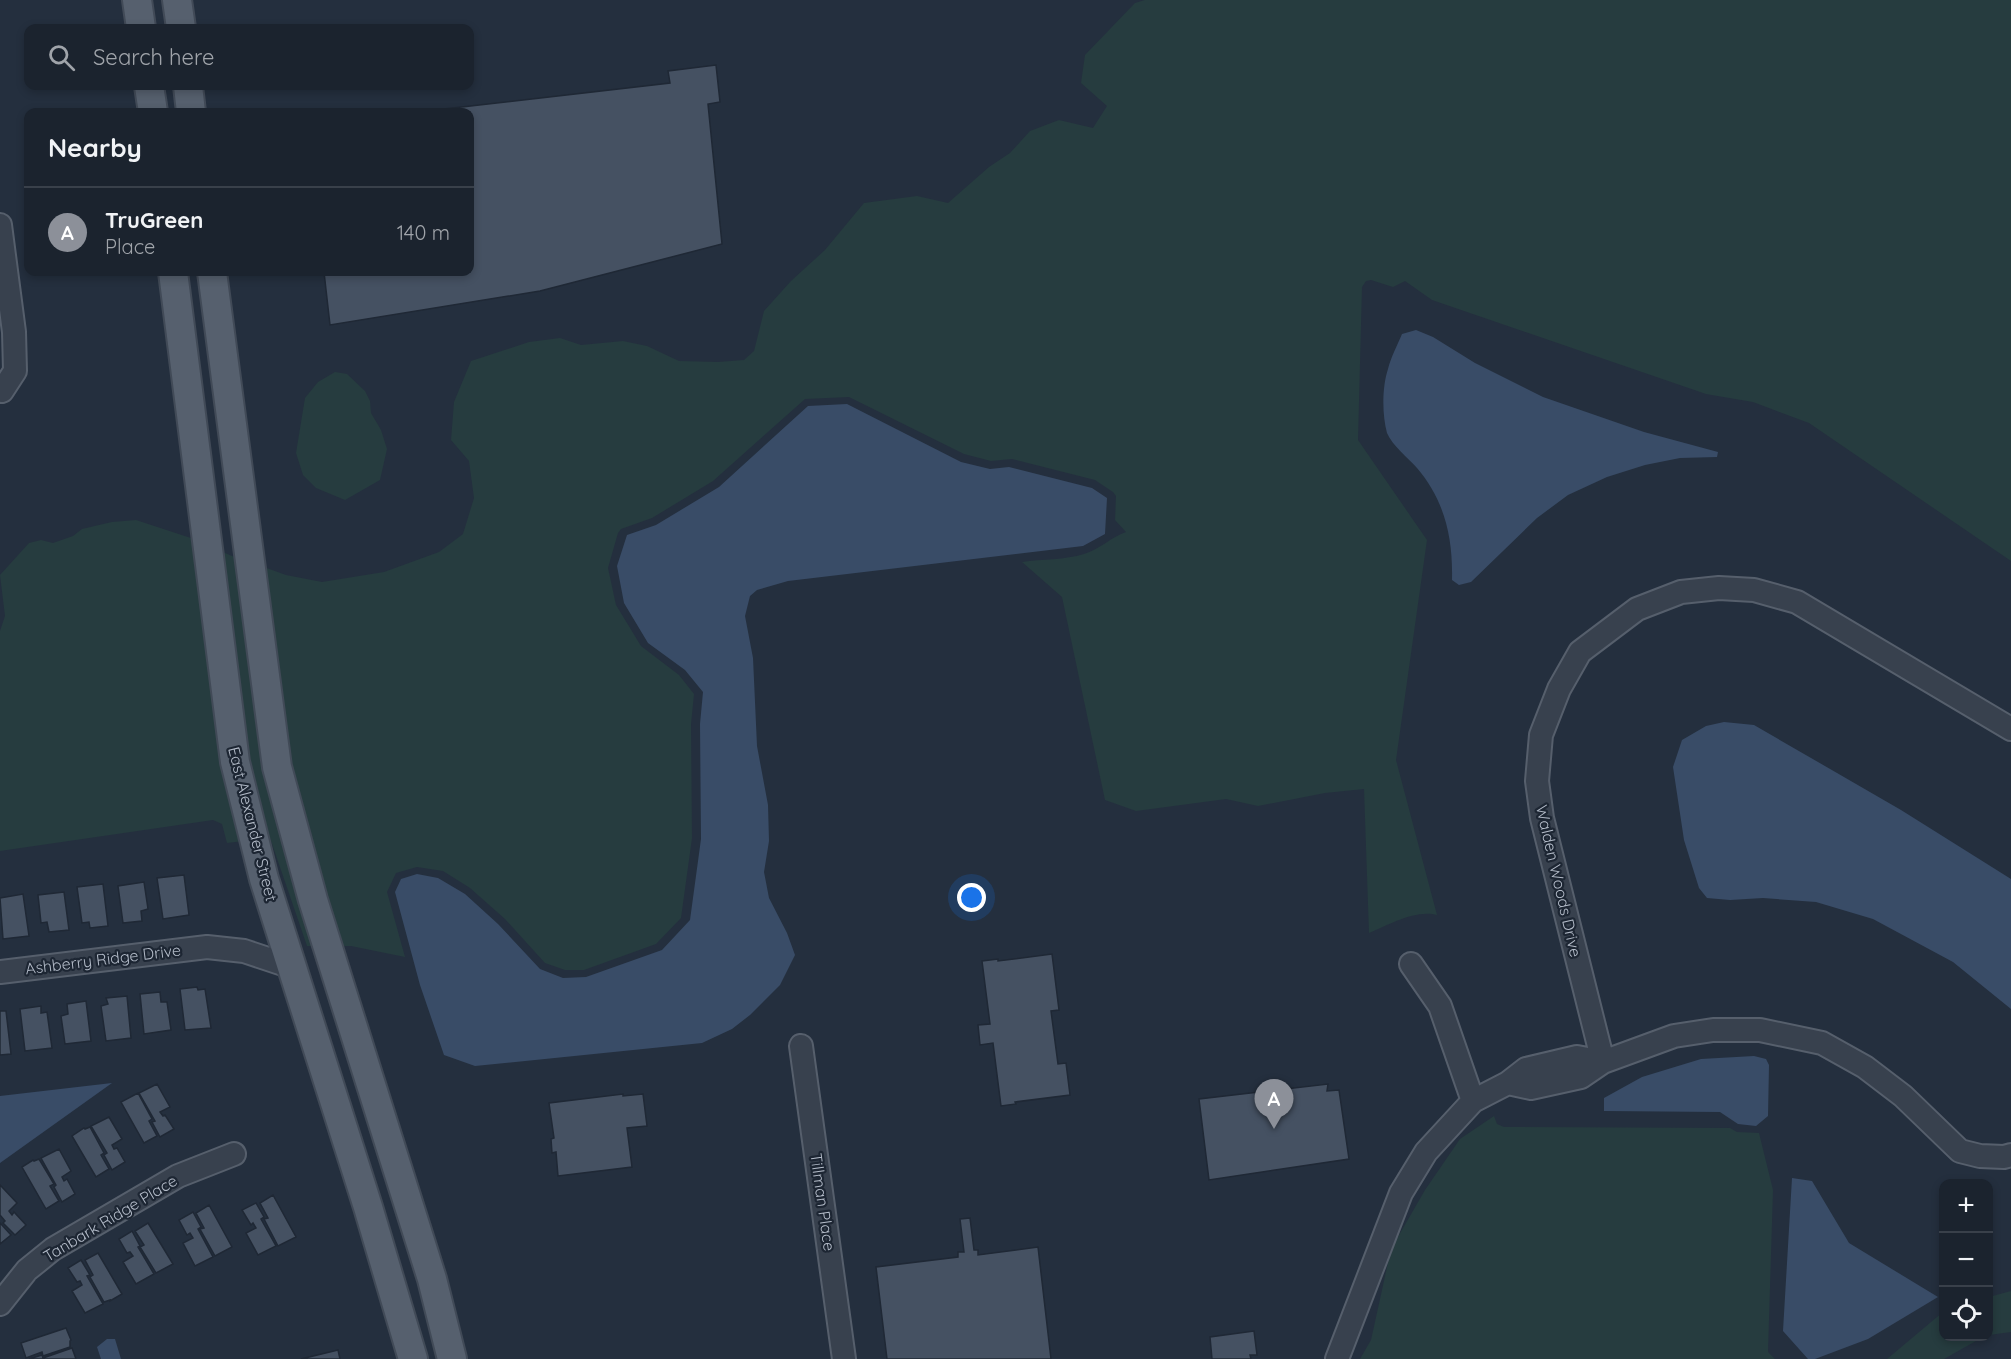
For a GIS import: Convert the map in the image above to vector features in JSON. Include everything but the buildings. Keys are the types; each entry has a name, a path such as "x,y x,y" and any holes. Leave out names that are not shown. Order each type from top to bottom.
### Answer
{"main road":[{"path":"137,0 140,24"},
{"path":"177,0 180,24"},
{"path":"150,90 152,108"},
{"path":"188,90 191,108"},
{"name":"East Alexander Street","path":"174,276 235,762 264,879 368,1207 412,1359"},
{"path":"213,276 277,767 313,900 432,1279 452,1359"}],"street":[{"path":"0,225 14,332 15,371 2,391"},
{"name":"Walden Woods Drive","path":"1603,1062 1542,818 1537,781 1541,735 1559,688 1581,652 1636,609 1681,592 1719,588 1754,591 1797,602 2011,729"},
{"name":"Ashberry Ridge Drive","path":"0,972 207,947 244,951 292,967"},
{"path":"1412,964 1440,1006 1473,1101"},
{"path":"1337,1359 1401,1193 1426,1152 1473,1101 1508,1083 1530,1088 1581,1077 1603,1062 1674,1036 1713,1030 1760,1030 1822,1043 1865,1067 1903,1096 1960,1151 1980,1156 2011,1155"},
{"name":"Tillman Place","path":"801,1046 844,1359"},
{"name":"Tanbark Ridge Place","path":"0,1304 27,1270 53,1249 178,1176 234,1154"}],"green space":[{"path":"1145,0 2011,0 2011,561 1809,423 1753,402 1706,394 1432,300 1405,281 1393,287 1371,280 1366,281 1362,287 1358,440 1427,540 1396,760 1437,915 1411,916 1369,933 1364,789 1325,793 1258,806 1226,799 1136,811 1105,800 1062,597 1022,562 1084,554 1126,532 1115,520 1116,496 1113,492 1095,480 1012,459 991,461 964,454 849,397 805,399 713,481 652,518 621,529 608,568 616,605 641,646 679,675 694,694 691,724 692,838 681,918 656,944 584,970 565,970 545,963 505,919 470,888 443,871 417,867 396,873 387,892 405,957 351,946 338,946 287,765 261,566 286,575 322,582 384,572 439,552 463,534 474,498 469,461 451,440 454,402 471,361 529,342 560,338 581,345 623,341 647,346 679,361 744,360 754,351 764,311 791,281 825,250 864,203 917,196 948,203 989,167 1010,153 1030,131 1059,120 1093,128 1107,106 1081,83 1085,55 1135,3"},
{"path":"335,372 347,374 365,391 370,401 371,413 381,430 387,449 380,480 345,500 316,488 303,475 296,453 305,398 318,382"},
{"path":"136,520 197,540 244,841 227,843 222,824 213,820 0,851 0,631 5,616 0,575 29,543 41,540 53,543 73,536 82,529 112,522"},
{"path":"218,550 239,559 317,946 307,946 270,838 264,838 245,760"},
{"path":"1494,1116 1497,1124 1504,1127 1730,1128 1737,1132 1759,1133 1773,1190 1768,1352 1775,1359 1360,1359 1371,1340 1391,1249 1425,1190 1460,1139"},
{"path":"2011,1291 2011,1332 1993,1334 1993,1296"},
{"path":"1939,1315 1939,1341 1976,1341 1944,1359 1887,1359"}],"water":[{"path":"1416,330 1543,397 1644,432 1718,452 1717,457 1680,458 1645,465 1607,477 1568,495 1537,518 1471,582 1459,585 1452,580 1449,535 1441,507 1427,481 1389,438 1385,426 1384,392 1389,365 1402,334"},
{"path":"847,404 961,462 990,469 1009,467 1092,488 1107,498 1105,534 1083,546 788,581 757,590 750,596 745,616 753,658 757,746 768,805 769,841 764,872 769,898 787,933 795,955 780,985 750,1015 732,1029 702,1043 475,1066 444,1055 420,985 395,892 401,879 417,874 438,878 465,894 498,924 540,969 563,978 586,977 662,950 690,920 701,839 700,724 703,692 685,670 648,643 624,603 617,566 627,535 656,525 719,487 808,406"},
{"path":"1724,722 1754,725 1901,810 2011,879 2011,1009 1953,962 1873,919 1816,902 1763,898 1730,900 1707,898 1699,888 1684,840 1673,767 1682,740 1706,726"},
{"path":"1754,1056 1766,1059 1769,1065 1768,1116 1756,1126 1738,1124 1720,1112 1604,1111 1604,1098 1642,1077 1701,1059"},
{"path":"112,1083 0,1163 0,1096"},
{"path":"1792,1178 1812,1181 1849,1243 1938,1297 1868,1339 1815,1359 1808,1359 1783,1331"},
{"path":"107,1339 115,1339 121,1359 101,1359 97,1347"}],"place":[{"name":"TruGreen","path":"1274,1129"}]}
